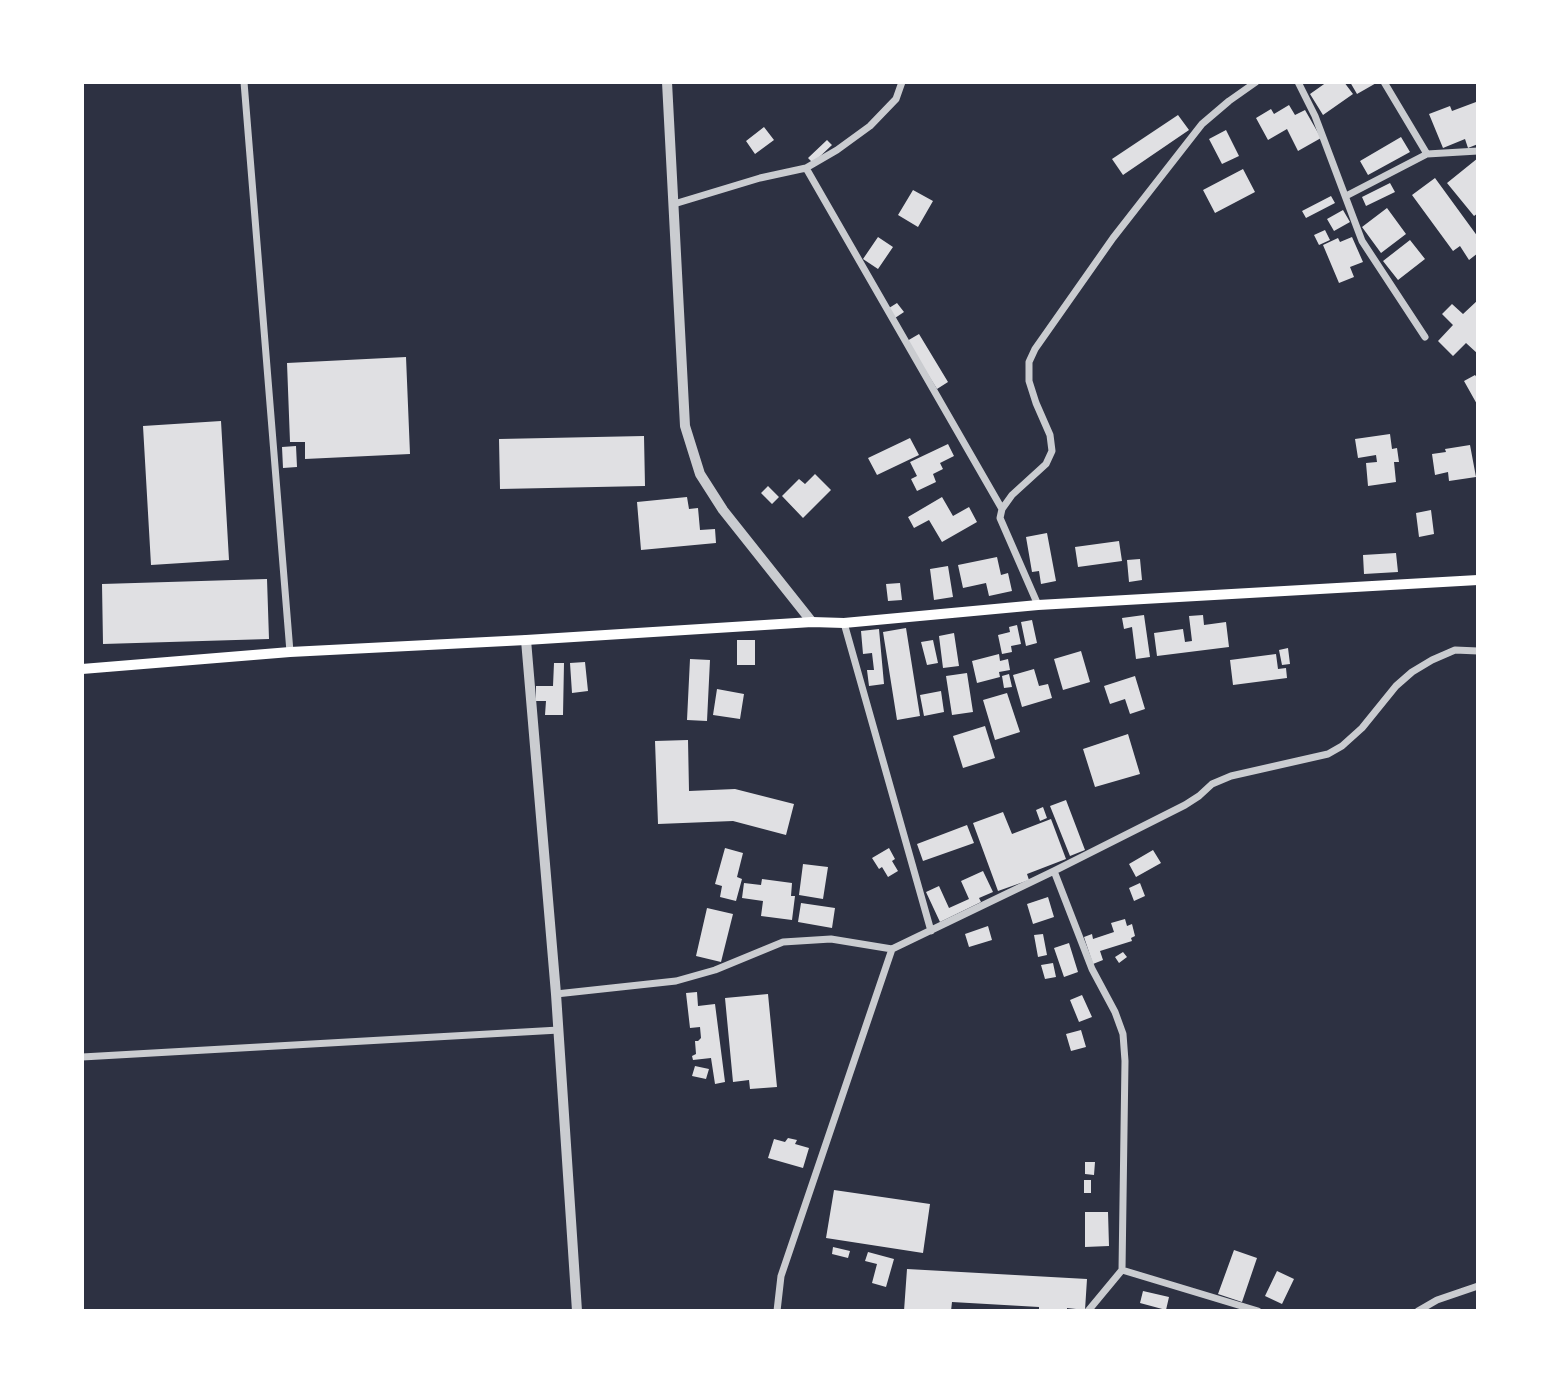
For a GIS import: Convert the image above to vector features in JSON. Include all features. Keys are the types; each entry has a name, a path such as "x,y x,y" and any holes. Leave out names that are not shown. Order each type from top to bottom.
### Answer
{"main road":[{"path":"82,670 290,652 811,622 844,623 1038,605 1478,580"}],"street":[{"path":"244,82 290,652"},
{"path":"667,82 685,426 700,474 723,510 811,622"},
{"path":"674,204 760,177 806,168 870,126 896,99 902,82"},
{"path":"1038,605 1000,519 1002,509 1012,495 1046,464 1052,451 1050,435 1029,382 1029,362 1035,349 1113,238 1202,124 1256,82"},
{"path":"1297,82 1315,116 1362,241 1425,337"},
{"path":"1384,82 1427,154"},
{"path":"1346,196 1427,154 1478,151"},
{"path":"806,168 1002,509"},
{"path":"844,623 931,931"},
{"path":"526,640 559,1030 577,1311"},
{"path":"556,993 676,981 715,970 783,942 831,939 892,949 1185,805 1212,784 1231,776 1328,754 1342,746 1362,728 1396,686 1412,672 1455,650 1478,651"},
{"path":"1054,871 1092,969 1115,1012 1123,1034 1125,1061 1122,1270 1088,1311"},
{"path":"777,1311 781,1276 892,949"},
{"path":"82,1057 559,1030"},
{"path":"1122,1270 1258,1311"},
{"path":"1418,1311 1437,1300 1478,1286"}],"building":[{"path":"1327,82 1344,82 1353,94 1323,115 1310,94"},
{"path":"1350,82 1378,82 1357,94"},
{"path":"1476,102 1478,144 1468,148 1465,139 1443,148 1429,114 1450,106 1452,111"},
{"path":"1289,105 1295,115 1305,110 1321,138 1298,151 1287,129 1268,140 1256,118 1271,109 1274,114"},
{"path":"1178,115 1189,130 1123,175 1112,159"},
{"path":"764,127 774,140 755,154 746,141"},
{"path":"1226,130 1239,156 1222,164 1209,139"},
{"path":"1401,137 1410,152 1368,175 1360,161"},
{"path":"827,140 832,145 813,163 808,158"},
{"path":"1478,158 1478,213 1474,216 1447,183"},
{"path":"1243,169 1255,192 1215,213 1203,190"},
{"path":"1435,178 1478,237 1478,253 1469,260 1460,246 1453,251 1412,195"},
{"path":"1390,183 1395,192 1366,206 1362,197"},
{"path":"913,190 933,201 918,227 898,215"},
{"path":"1331,196 1335,203 1306,218 1302,211"},
{"path":"1387,208 1406,234 1381,253 1362,227"},
{"path":"1343,210 1350,222 1334,231 1327,219"},
{"path":"1325,230 1330,240 1319,245 1314,235"},
{"path":"878,237 893,247 878,269 863,259"},
{"path":"1352,237 1363,262 1350,267 1354,277 1339,283 1323,245 1338,238 1340,242"},
{"path":"1410,240 1425,259 1398,280 1383,261"},
{"path":"1478,300 1478,354 1466,343 1453,356 1438,341 1453,325 1442,314 1452,304 1463,314"},
{"path":"897,303 904,312 895,318 889,308"},
{"path":"919,334 948,382 937,389 907,341"},
{"path":"406,357 410,454 305,459 305,442 290,442 287,363"},
{"path":"1475,375 1478,379 1478,406 1464,381"},
{"path":"221,421 229,560 151,565 143,426"},
{"path":"1390,434 1392,449 1397,448 1399,462 1394,462 1396,482 1368,486 1366,463 1377,462 1376,455 1358,458 1355,439"},
{"path":"644,436 645,486 500,489 499,439"},
{"path":"910,438 919,455 877,475 868,458"},
{"path":"948,444 954,456 940,463 943,469 933,474 936,482 917,491 911,479 917,476 910,462"},
{"path":"1470,445 1476,477 1449,481 1448,472 1435,475 1432,454"},
{"path":"296,446 297,467 283,468 282,447"},
{"path":"815,474 831,490 803,518 782,496 799,479 805,484"},
{"path":"768,486 779,497 772,504 761,493"},
{"path":"687,497 689,509 698,508 700,530 715,529 716,543 641,550 637,502"},
{"path":"942,497 953,516 969,507 977,522 942,542 929,520 914,528 908,517"},
{"path":"1431,510 1434,534 1419,537 1416,513"},
{"path":"1047,533 1056,581 1041,584 1039,571 1032,572 1026,537"},
{"path":"1119,541 1122,561 1078,567 1075,547"},
{"path":"1396,553 1398,572 1364,574 1363,555"},
{"path":"997,557 1001,575 1008,573 1012,591 989,596 986,583 963,588 958,565"},
{"path":"1140,559 1142,580 1129,582 1127,560"},
{"path":"948,566 953,597 934,600 930,569"},
{"path":"267,579 269,639 103,644 102,584"},
{"path":"900,583 902,600 888,601 886,584"},
{"path":"1144,615 1150,657 1136,659 1132,627 1124,629 1122,618"},
{"path":"1203,615 1204,625 1226,622 1229,647 1157,656 1154,633 1183,629 1185,642 1192,641 1189,616"},
{"path":"1032,620 1037,643 1026,646 1021,622"},
{"path":"1017,625 1021,644 1011,646 1012,652 1002,654 998,635 1010,632 1009,627"},
{"path":"906,628 920,716 897,720 883,632"},
{"path":"879,629 884,684 869,686 867,670 874,670 872,653 863,654 861,631"},
{"path":"954,633 959,666 943,668 939,636"},
{"path":"737,640 755,640 755,665 737,665"},
{"path":"933,640 938,663 927,665 921,642"},
{"path":"1288,648 1290,664 1282,665 1279,650"},
{"path":"1081,651 1090,682 1063,690 1054,659"},
{"path":"999,654 1000,661 1008,659 1010,670 999,672 1000,677 977,683 972,661"},
{"path":"1276,654 1278,669 1286,668 1287,678 1233,685 1230,660"},
{"path":"690,659 710,660 707,721 687,720"},
{"path":"585,662 588,691 572,693 570,663"},
{"path":"554,663 564,663 563,715 545,715 546,701 536,701 536,686 553,686"},
{"path":"1034,669 1039,686 1048,684 1052,698 1022,707 1013,675"},
{"path":"967,673 973,712 952,715 946,676"},
{"path":"1009,674 1012,687 1004,688 1002,676"},
{"path":"1135,676 1145,709 1130,714 1125,699 1110,704 1104,686"},
{"path":"717,689 744,694 740,719 713,715"},
{"path":"941,691 944,712 924,716 920,695"},
{"path":"1007,693 1020,732 995,740 983,700"},
{"path":"985,726 995,758 963,768 953,736"},
{"path":"1128,734 1140,774 1095,787 1083,749"},
{"path":"688,740 689,791 735,789 794,804 786,835 733,821 658,824 655,741"},
{"path":"1066,800 1085,850 1070,856 1050,806"},
{"path":"1043,807 1047,818 1040,821 1036,810"},
{"path":"1003,812 1012,834 1051,819 1066,859 1027,874 1029,880 998,891 973,823"},
{"path":"967,825 974,843 923,861 917,844"},
{"path":"725,848 743,853 737,877 742,879 736,901 720,897 722,886 715,884"},
{"path":"889,848 898,871 888,877 872,858"},
{"path":"1153,850 1161,863 1136,877 1129,864"},
{"path":"803,864 828,867 823,899 799,895"},
{"path":"983,871 993,892 979,898 981,902 940,922 926,892 939,886 949,908 969,899 961,881"},
{"path":"762,879 792,883 791,896 795,896 792,920 761,916 763,901 742,898 744,883 761,885"},
{"path":"1140,883 1145,896 1134,901 1129,888"},
{"path":"1048,897 1054,917 1033,924 1027,904"},
{"path":"801,903 835,908 832,928 798,922"},
{"path":"707,908 733,914 721,962 696,956"},
{"path":"1125,919 1127,926 1132,924 1135,936 1131,938 1132,941 1100,951 1103,960 1093,964 1084,937 1092,934 1093,939 1114,932 1111,923"},
{"path":"988,926 992,940 969,947 965,934"},
{"path":"1043,934 1047,955 1038,957 1034,935"},
{"path":"1069,943 1078,972 1064,977 1054,948"},
{"path":"1123,952 1127,957 1119,963 1115,957"},
{"path":"1053,963 1056,977 1045,979 1041,965"},
{"path":"697,992 698,1006 715,1004 725,1082 715,1084 711,1058 693,1060 692,1056 696,1054 695,1041 701,1038 700,1027 690,1028 686,993"},
{"path":"768,994 777,1087 750,1089 749,1080 733,1082 725,998"},
{"path":"1082,995 1092,1017 1079,1022 1070,1000"},
{"path":"1081,1030 1086,1047 1071,1051 1066,1034"},
{"path":"695,1066 709,1069 706,1079 692,1076"},
{"path":"788,1138 797,1140 795,1144 809,1148 803,1168 768,1158 774,1139 785,1142"},
{"path":"1085,1162 1095,1162 1094,1175 1085,1174"},
{"path":"1084,1180 1091,1180 1091,1193 1084,1193"},
{"path":"834,1190 930,1204 923,1253 826,1238"},
{"path":"1085,1212 1108,1212 1109,1246 1085,1247"},
{"path":"833,1247 850,1251 848,1258 832,1254"},
{"path":"1234,1250 1257,1258 1242,1302 1218,1294"},
{"path":"868,1252 894,1259 886,1287 872,1283 877,1264 865,1261"},
{"path":"907,1269 1087,1279 1085,1310 1067,1308 1067,1311 1039,1311 1039,1307 952,1302 951,1311 904,1311"},
{"path":"1277,1271 1294,1279 1282,1304 1265,1296"},
{"path":"1143,1291 1169,1297 1166,1310 1140,1303"}]}
